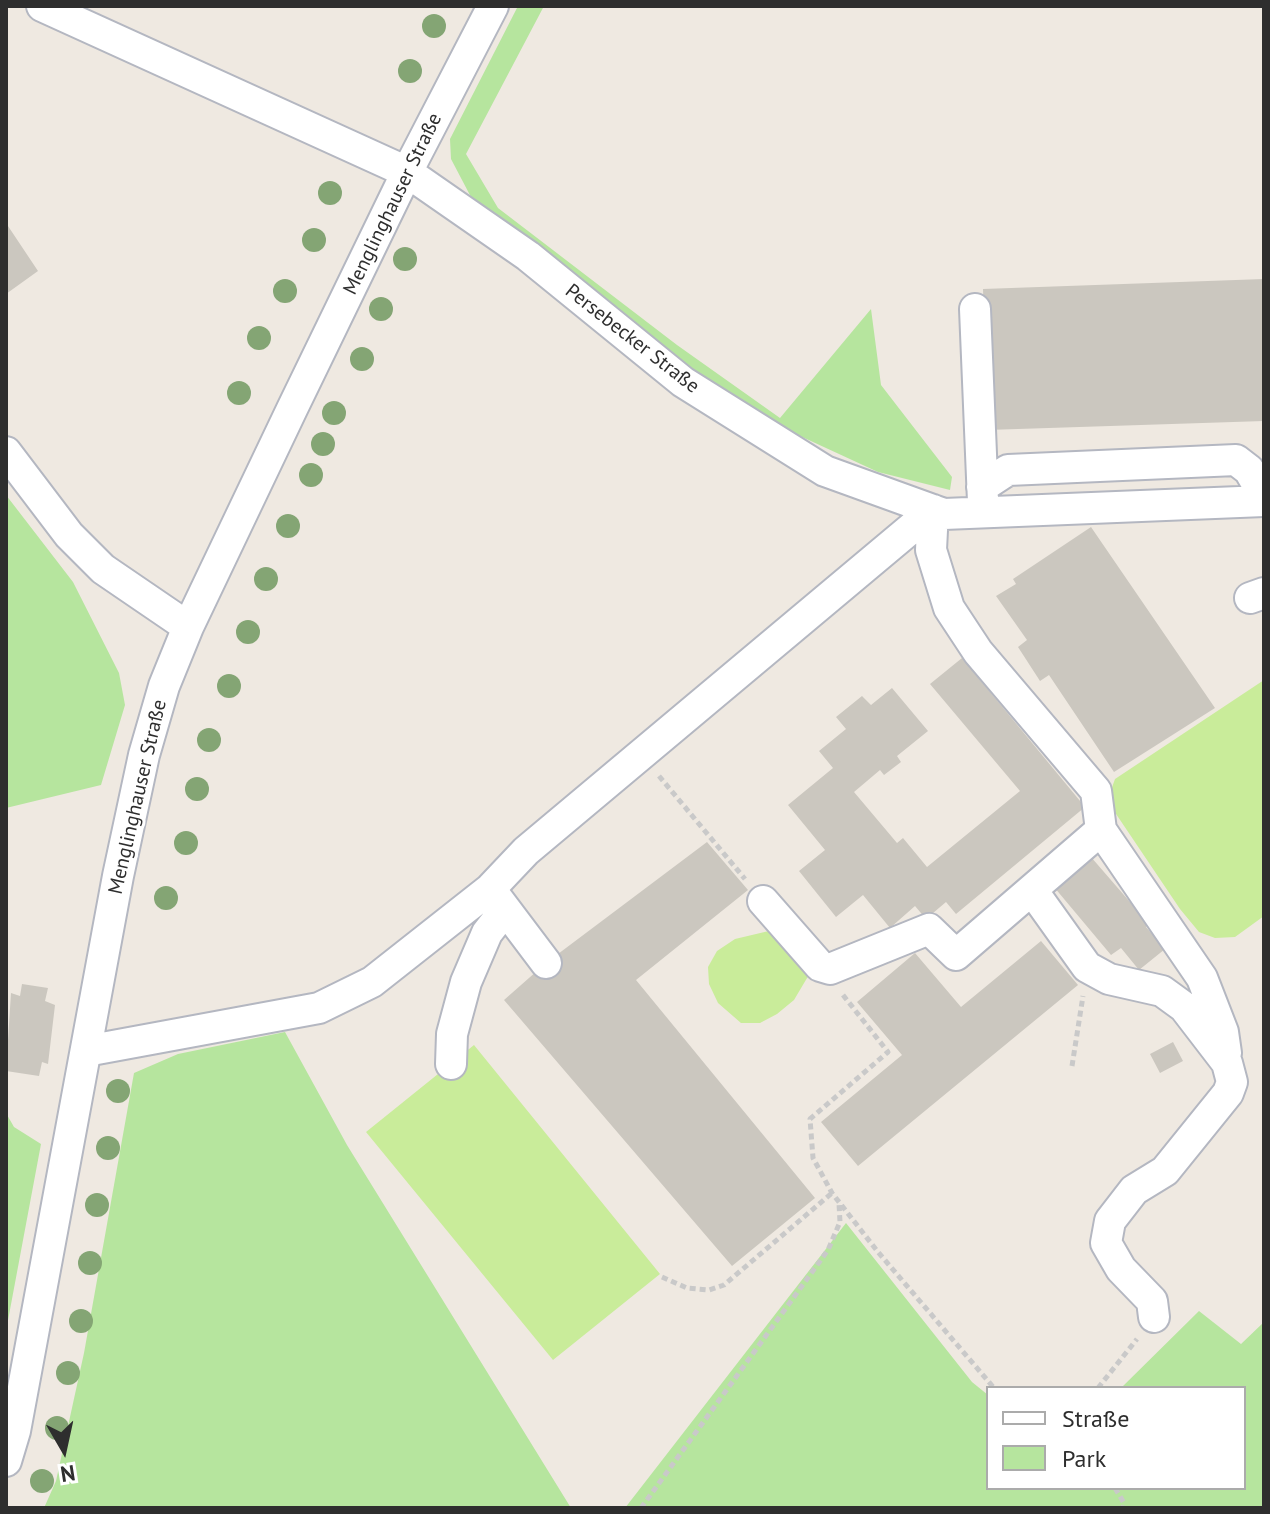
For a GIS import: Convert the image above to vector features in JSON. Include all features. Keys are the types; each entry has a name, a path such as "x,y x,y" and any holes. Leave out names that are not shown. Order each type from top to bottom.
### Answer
{"street":[{"name":"Persebecker Straße","path":"42,6 407,172 528,256 683,382 825,471 944,514 983,500 1264,498"},
{"name":"Menglinghauser Straße","path":"6,1461 15,1431 144,755 164,686 188,627 407,172 493,6"},
{"path":"975,309 983,500"},
{"path":"6,452 69,535 103,569 188,627"},
{"path":"983,500 1008,470 1236,460 1249,470 1264,498"},
{"path":"451,1064 452,1034 466,982 498,900 526,851 933,510"},
{"path":"933,510 931,550 949,608 978,652 1096,791 1101,830 1202,978 1223,1032 1232,1082 1228,1093 1165,1171 1134,1190 1110,1221 1106,1243 1121,1269 1152,1301 1154,1317"},
{"path":"763,901 820,966 830,969 929,929 956,955 1101,830"},
{"path":"1032,890 1087,967 1109,979 1162,991 1184,1007 1227,1063"},
{"path":"86,1051 319,1008 372,982 498,900"},
{"path":"498,900 546,963"}],"path":[{"path":"640,754 763,901"},
{"path":"1072,1066 1087,967"},
{"path":"830,969 840,991 888,1052 810,1119 813,1158 839,1202 992,1386"},
{"path":"662,1277 687,1288 709,1290 724,1285 832,1193"},
{"path":"641,1508 828,1250 840,1222 839,1202"},
{"path":"1100,1386 1154,1317"},
{"path":"1116,1490 1124,1503 1123,1508"}],"green space":[{"path":"518,6 544,6 466,154 498,208 677,345 780,418 871,309 881,385 952,477 950,490 878,472 774,424 702,377 472,199 451,159 450,139"},
{"path":"6,495 73,582 119,673 125,705 101,785 6,808"},
{"path":"1264,680 1264,916 1235,937 1215,938 1199,932 1180,909 1110,805 1110,793 1115,779"},
{"path":"773,930 810,973 794,1000 777,1014 760,1023 741,1023 718,1003 709,984 708,967 717,951 735,939"},
{"path":"285,1032 347,1145 571,1508 44,1508 56,1481 84,1353 134,1073 178,1054"},
{"path":"474,1045 660,1274 553,1360 366,1132"},
{"path":"6,1113 14,1127 41,1144 6,1331"},
{"path":"846,1223 972,1382 986,1393 986,1490 1246,1490 1246,1386 1123,1386 1199,1311 1241,1344 1264,1322 1264,1508 625,1508"}],"building":[{"path":"6,223 38,271 6,294"},
{"path":"1264,279 1264,421 987,430 983,289"},
{"path":"1091,527 1215,708 1114,772 1049,675 1040,681 1018,647 1027,640 996,596 1016,584 1013,579"},
{"path":"962,658 1085,807 956,914 946,902 926,919 915,906 890,928 863,895 836,917 799,871 825,850 788,805 833,768 819,751 846,729 836,717 862,696 871,705 892,688 928,731 897,756 901,762 884,775 880,770 854,792 897,843 903,838 927,867 1020,791 930,684"},
{"path":"707,842 748,890 636,980 815,1198 732,1266 504,1000 546,963"},
{"path":"1091,857 1149,924 1146,927 1165,949 1139,970 1121,948 1111,955 1054,887"},
{"path":"1041,941 1078,985 858,1166 821,1122 902,1055 857,1002 915,953 961,1007"},
{"path":"22,984 48,988 45,1001 55,1005 48,1064 42,1062 39,1076 6,1071 11,993 20,996"},
{"path":"1173,1042 1183,1061 1160,1073 1150,1054"}]}
